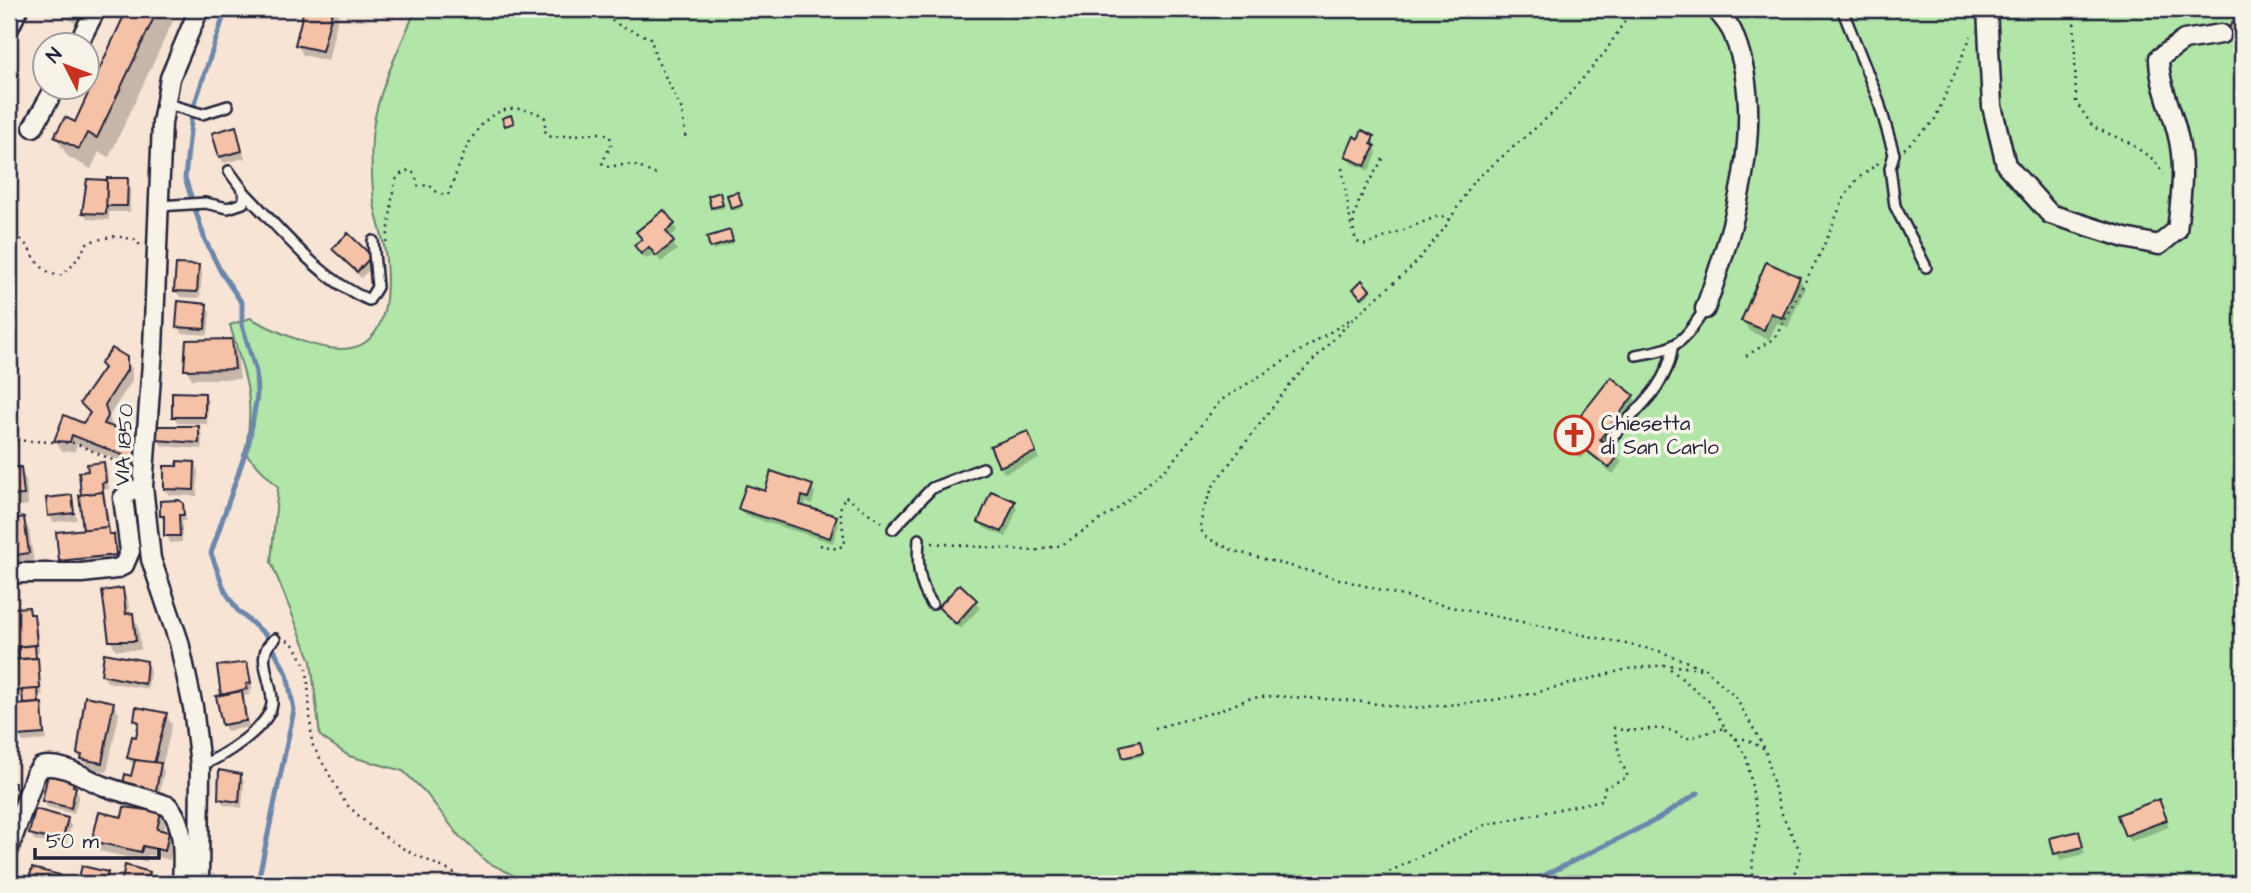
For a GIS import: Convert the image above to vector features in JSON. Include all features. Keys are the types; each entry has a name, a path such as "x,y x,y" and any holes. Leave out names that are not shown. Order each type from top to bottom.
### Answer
{"street":[{"path":"9,28 18,9"},
{"path":"84,32 96,9"},
{"name":"VIA 1850","path":"199,9 170,78 172,106 160,144 159,206 143,483 150,559 179,642 193,707 200,765 200,884"},
{"path":"1705,309 1730,238 1745,151 1747,91 1734,35 1716,9"},
{"path":"1987,9 1992,106 2006,165 2050,214 2159,245 2177,230 2184,176 2178,134 2159,75 2159,58 2184,40 2221,34"},
{"path":"33,127 47,102"},
{"path":"9,573 82,572 116,569 124,565 130,551 123,498 143,483"},
{"path":"9,848 35,775 41,767 49,766 81,774 104,786 168,806 175,813 181,835 182,884"}],"lane":[{"path":"1842,9 1878,99 1894,154 1890,168 1895,205 1926,267"},
{"path":"172,106 202,114 228,106"},
{"path":"229,171 245,193 296,246 351,292 369,300 377,287 373,241"},
{"path":"159,206 205,203 228,208 243,203 245,193"},
{"path":"1636,355 1672,349 1689,333 1705,309"},
{"path":"1611,438 1654,392 1670,366 1672,349"},
{"path":"893,529 932,488 983,468"},
{"path":"919,539 921,587 932,604"},
{"path":"200,765 243,741 270,713 272,702 263,653 271,642"}],"path":[{"path":"594,9 622,27 651,38 655,56 682,110 686,141"},
{"path":"1633,9 1606,51 1555,111 1473,182 1450,220 1413,266 1356,315 1291,383 1214,484 1203,510 1200,529 1207,538 1234,551 1418,600 1659,651 1706,669 1737,698 1765,749 1780,810 1801,853 1791,884"},
{"path":"2074,9 2076,102 2093,127 2128,142 2154,160 2181,197"},
{"path":"1746,356 1775,338 1821,252 1844,198 1857,179 1905,148 1934,121 1972,33"},
{"path":"376,276 391,227 395,181 409,170 415,174 418,186 429,185 439,194 448,195 466,146 481,125 509,108 536,111 545,118 545,131 551,137 599,133 610,135 611,145 602,163 606,167 631,164 660,176"},
{"path":"1353,234 1360,202 1382,159"},
{"path":"1342,168 1353,234 1357,242 1366,245 1441,215 1450,220"},
{"path":"9,239 16,235 28,244 34,261 47,274 60,276 73,265 88,242 115,236 137,240 145,257 156,262"},
{"path":"919,539 934,544 1034,551 1062,545 1117,509 1168,467 1220,401 1356,315"},
{"path":"9,440 75,443 95,449 143,483"},
{"path":"820,545 838,549 845,543 840,509 845,496 893,529"},
{"path":"271,642 285,639 296,647 307,669 312,744 346,804 371,827 402,848 477,884"},
{"path":"1155,728 1215,712 1251,698 1284,696 1426,706 1535,693 1628,669 1665,665 1706,669"},
{"path":"1665,665 1710,702 1725,728 1737,739 1747,758 1759,827 1753,853 1752,884"},
{"path":"1364,884 1485,825 1602,800 1605,787 1629,777 1621,761 1614,727 1632,731 1660,727 1676,731 1685,738 1725,728"},
{"path":"1737,739 1745,739 1765,749"}],"green space":[{"path":"416,9 2242,9 2242,884 531,884 487,862 460,837 425,792 403,771 349,756 320,736 311,661 271,562 278,487 245,453 249,401 230,325 250,318 304,342 329,348 350,348 367,341 380,325 386,299 386,260 374,203 371,156 373,128 385,82"}],"building":[{"path":"127,9 158,9 97,138 87,133 79,149 54,137 65,117 75,122 84,102 102,102 102,63"},
{"path":"304,9 333,9 322,51 295,45"},
{"path":"2239,13 2242,15 2242,41 2227,31"},
{"path":"511,115 514,123 505,126 502,118"},
{"path":"236,126 242,151 219,157 212,133"},
{"path":"1362,130 1374,136 1371,144 1375,146 1365,166 1345,156 1354,136 1358,139"},
{"path":"107,178 128,178 127,206 106,206"},
{"path":"87,179 107,180 106,214 82,213"},
{"path":"720,192 723,205 711,208 708,196"},
{"path":"738,192 742,205 731,209 727,195"},
{"path":"664,210 675,224 666,231 674,242 656,256 649,247 641,254 634,245 642,239 636,232"},
{"path":"730,230 733,241 710,248 707,237"},
{"path":"348,233 372,256 357,272 332,249"},
{"path":"1766,262 1800,277 1782,318 1771,313 1764,330 1741,321"},
{"path":"176,264 199,265 197,292 174,291"},
{"path":"1362,280 1370,290 1361,298 1353,289"},
{"path":"178,301 207,304 205,329 176,327"},
{"path":"232,339 235,369 184,370 186,340"},
{"path":"112,348 127,357 127,370 105,405 108,416 104,424 137,435 135,460 72,435 70,442 54,441 64,415 83,423 90,413 80,403 104,368 100,364"},
{"path":"1611,377 1634,395 1600,439 1619,455 1609,468 1576,442 1584,432 1574,424"},
{"path":"172,392 205,393 205,417 172,417"},
{"name":"Chiesetta di San Carlo","path":"1574,424 1584,432 1573,446 1563,438"},
{"path":"157,426 199,426 199,443 156,440"},
{"path":"1028,431 1036,452 999,467 990,446"},
{"path":"177,461 195,462 194,490 164,489 164,466 177,466"},
{"path":"104,462 106,482 102,483 103,492 81,495 79,472 88,471 87,464"},
{"path":"21,467 24,495 9,496 9,468"},
{"path":"771,471 813,485 808,498 802,496 800,505 837,516 830,538 738,509 746,485 765,491"},
{"path":"991,491 1015,501 1002,532 978,522"},
{"path":"103,492 108,527 83,530 79,495"},
{"path":"72,495 74,513 48,516 46,498"},
{"path":"179,500 183,503 184,515 179,515 180,536 164,536 164,516 160,516 160,501"},
{"path":"24,517 29,553 11,556 9,520"},
{"path":"108,527 109,534 114,534 116,555 59,561 56,532"},
{"path":"960,584 977,600 956,624 938,607"},
{"path":"123,588 126,614 133,613 136,641 109,641 102,591"},
{"path":"29,607 30,614 34,614 37,645 9,647 9,615 13,615 13,608"},
{"path":"35,645 36,658 19,659 19,647"},
{"path":"104,653 147,661 145,684 101,675"},
{"path":"38,658 40,689 13,691 11,660"},
{"path":"247,662 251,683 246,684 247,689 221,695 217,666"},
{"path":"38,689 39,703 23,704 22,690"},
{"path":"242,691 246,721 222,725 216,696"},
{"path":"85,696 114,702 102,763 81,759 82,755 77,754"},
{"path":"42,703 44,734 17,736 15,705"},
{"path":"136,707 167,713 154,764 127,758 132,736 136,737 139,722 134,720"},
{"path":"2242,739 2242,755 2234,749"},
{"path":"1140,741 1143,753 1123,758 1120,746"},
{"path":"135,760 161,763 156,791 123,784 125,774 131,776"},
{"path":"219,770 241,774 239,802 218,799"},
{"path":"48,774 74,782 73,786 76,787 71,808 42,801"},
{"path":"9,782 15,783 17,789 12,815 9,817"},
{"path":"2159,799 2167,820 2125,836 2117,815"},
{"path":"124,807 161,812 157,829 169,832 165,851 143,846 141,852 92,841 99,812 122,817"},
{"path":"35,809 68,818 62,842 29,834"},
{"path":"2079,831 2083,847 2054,854 2050,838"},
{"path":"125,865 150,872 147,884 121,884"},
{"path":"82,866 108,872 105,884 77,884"},
{"path":"32,868 60,875 59,884 28,884"}],"waterway":[{"path":"226,9 192,112 185,178 205,240 221,272 242,303 242,325 256,372 257,396 249,442 211,553 225,591 238,611 266,635 287,674 294,710 260,872 261,884"},
{"path":"1527,884 1658,819 1698,793"}],"place":[{"name":"Chiesetta di San Carlo","path":"1574,435"}]}
